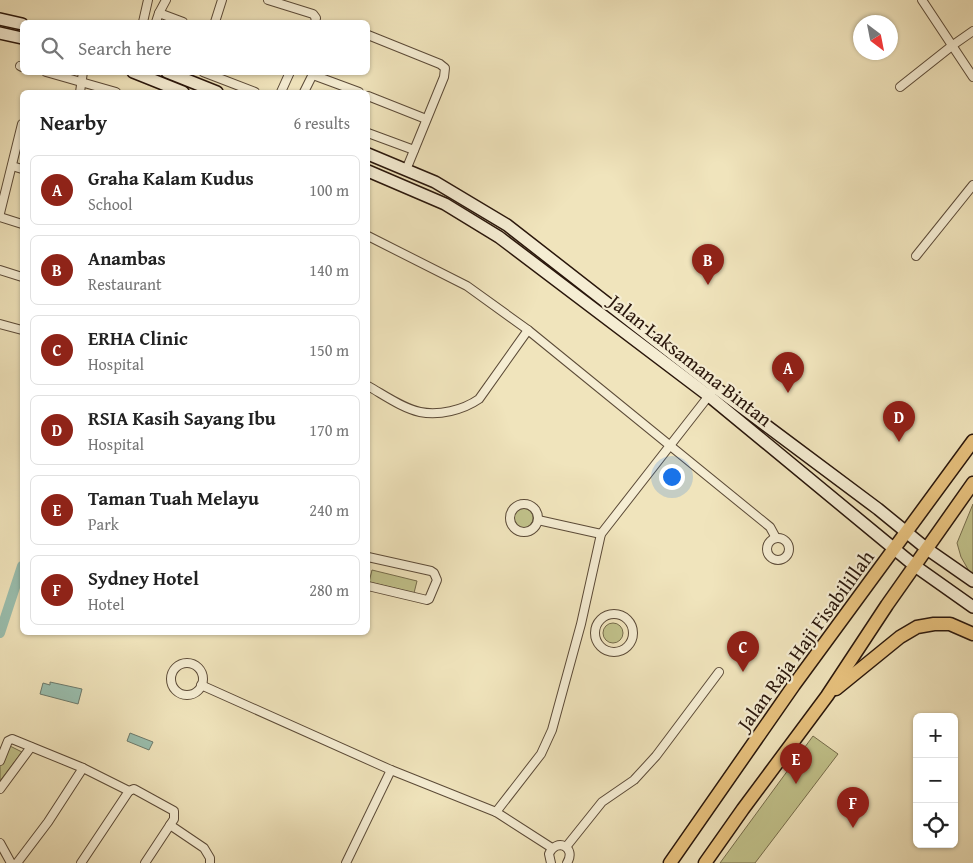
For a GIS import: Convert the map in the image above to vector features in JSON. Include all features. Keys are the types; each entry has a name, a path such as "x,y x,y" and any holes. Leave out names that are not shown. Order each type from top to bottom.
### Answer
{"main road":[{"path":"0,19 20,24"},
{"path":"0,33 20,38"},
{"path":"140,75 178,90"},
{"path":"174,75 211,90"},
{"name":"Jalan Laksamana Bintan","path":"370,155 435,182 507,225 712,392 867,528 915,566 973,607"},
{"name":"Jalan Laksamana Bintan","path":"370,172 445,204 500,237 973,581"},
{"name":"Jalan Raja Haji Fisabilillah","path":"670,863 788,693 973,440"},
{"path":"705,863 827,696 887,605 928,550 973,483"},
{"path":"827,696 900,637 918,627 950,624 973,634"}],"street":[{"path":"143,20 148,0"},
{"path":"157,20 166,0"},
{"path":"216,20 222,0"},
{"path":"922,0 973,77"},
{"path":"272,1 312,14 316,20"},
{"path":"159,13 178,20"},
{"path":"900,87 973,31"},
{"path":"370,36 443,65 445,68 444,77 406,170"},
{"path":"57,75 109,90"},
{"path":"80,90 83,75"},
{"path":"210,75 250,90"},
{"path":"282,90 289,75"},
{"path":"305,90 312,75"},
{"path":"316,75 354,90"},
{"path":"213,90 214,77"},
{"path":"370,97 426,119"},
{"path":"20,132 0,215 20,223"},
{"path":"370,134 414,150"},
{"path":"12,166 20,168"},
{"path":"916,256 973,185"},
{"path":"370,237 468,286 528,330 770,527 776,538"},
{"path":"0,270 20,275"},
{"path":"0,324 20,329"},
{"path":"370,387 420,412 441,412 469,406 479,399 528,330"},
{"path":"496,812 541,754 552,730 581,624 601,534 712,392"},
{"path":"538,520 601,534"},
{"path":"370,557 431,571 437,580 427,600 370,586"},
{"path":"618,614 628,620 631,626 632,637 625,648 613,652 606,650 597,641 596,629 602,619 618,614"},
{"path":"581,624 596,629"},
{"path":"190,663 199,669 202,679 201,685 194,693 178,692 172,684 172,673 179,665 190,663"},
{"path":"566,848 602,802 634,780 656,756 720,672"},
{"path":"201,685 391,770 496,812 552,848"},
{"path":"0,761 8,741 12,739 83,768 129,791"},
{"path":"0,789 31,747"},
{"path":"17,863 48,822 83,768"},
{"path":"346,863 391,770"},
{"path":"92,863 83,860 129,791 134,789 174,811 174,819 145,863"},
{"path":"170,825 204,848 210,858 210,863"},
{"path":"0,843 11,863"},
{"path":"551,863 549,854 552,848 558,845 566,848 570,854 569,862"}],"green space":[{"path":"973,504 973,578 961,557 957,543"},
{"path":"523,508 530,511 533,518 530,525 523,528 516,525 513,518 516,511"},
{"path":"372,570 417,581 414,593 370,582"},
{"path":"613,623 620,626 623,633 620,640 613,643 606,640 603,633 606,626"},
{"path":"813,736 838,754 755,863 720,863"},
{"path":"8,745 22,752 0,781 0,764"}],"shaded area":[{"path":"50,682 82,689 78,704 40,694 43,683 50,685"},
{"path":"130,733 153,742 149,750 127,741"}],"waterway":[{"path":"0,633 20,572"}],"place":[{"name":"Anambas","path":"708,285"},
{"name":"Graha Kalam Kudus","path":"788,393"},
{"name":"RSIA Kasih Sayang Ibu","path":"899,442"},
{"name":"ERHA Clinic","path":"743,672"},
{"name":"Taman Tuah Melayu","path":"796,784"},
{"name":"Sydney Hotel","path":"853,828"}]}
